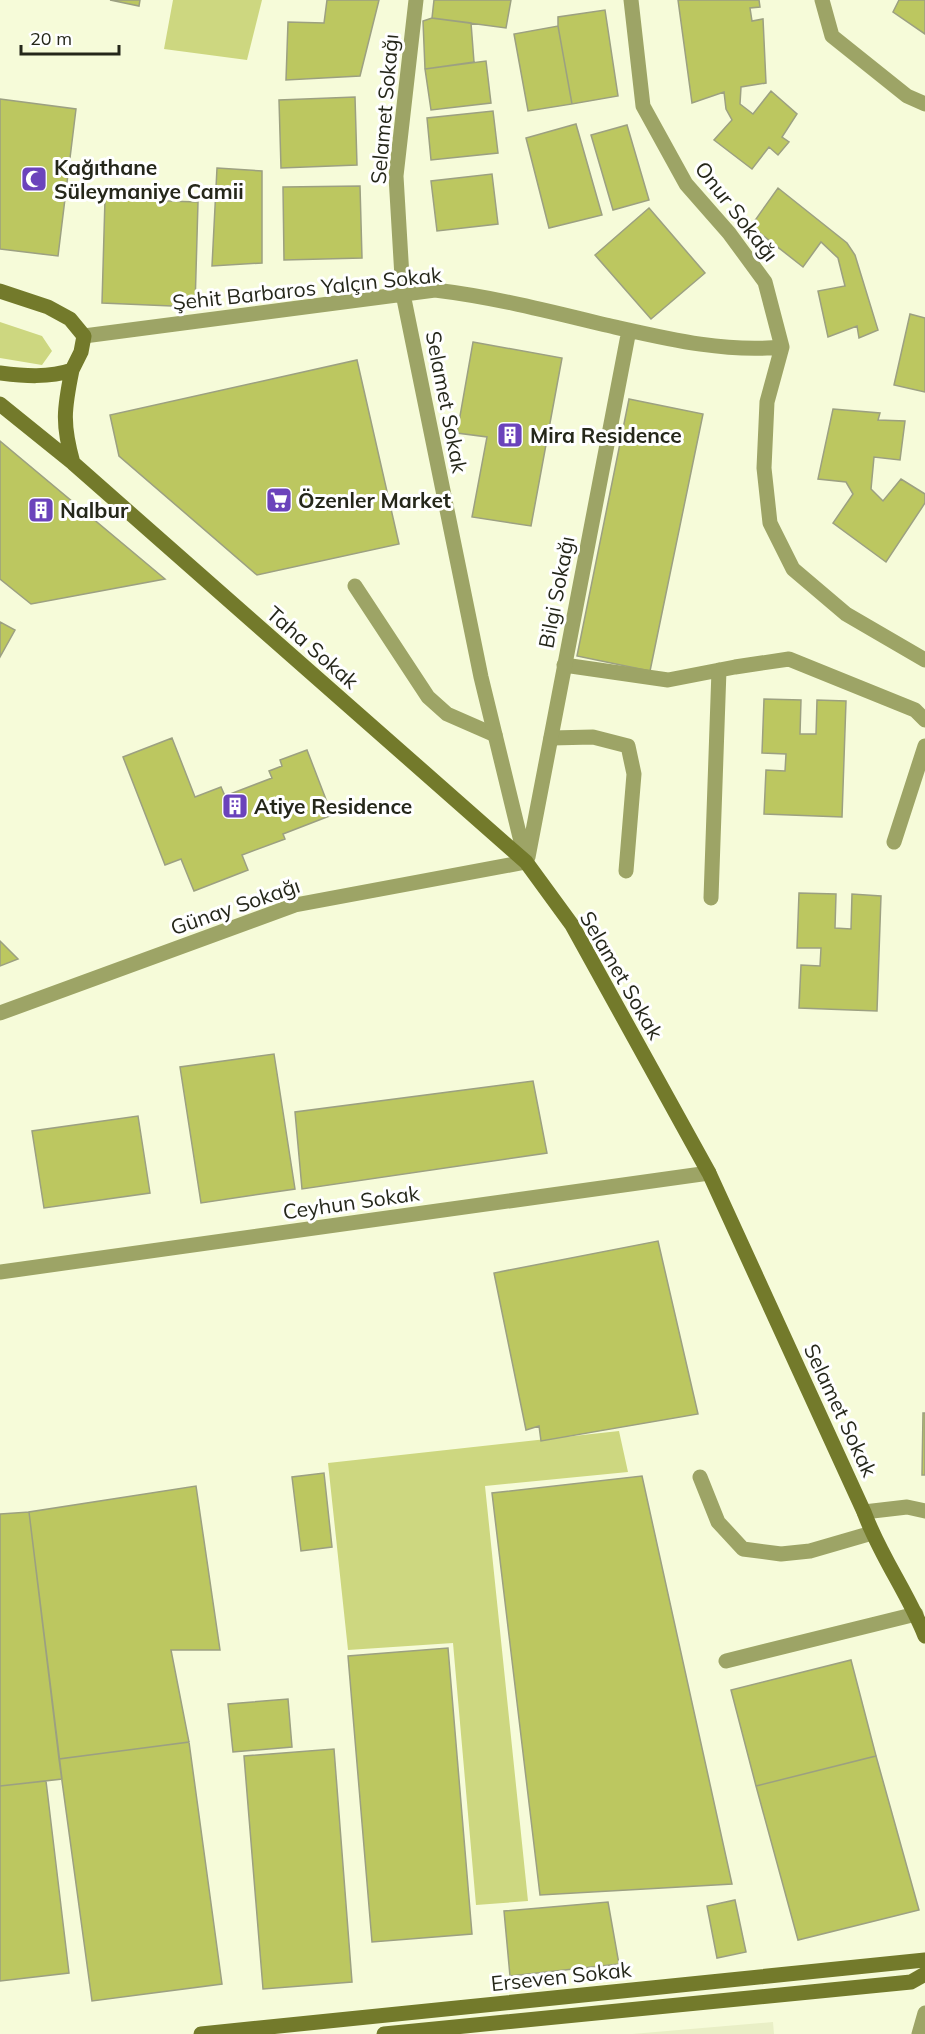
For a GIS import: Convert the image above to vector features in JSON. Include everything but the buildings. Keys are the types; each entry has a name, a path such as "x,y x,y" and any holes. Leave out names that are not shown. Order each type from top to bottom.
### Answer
{"street":[{"name":"Selamet Sokağı","path":"403,294 396,176 416,0"},
{"name":"Onur Sokağı","path":"631,0 643,106 686,184 729,233 765,282 782,347"},
{"path":"822,0 832,36 907,96 925,104"},
{"name":"Şehit Barbaros Yalçın Sokak","path":"84,336 435,290 480,295 706,346 762,349 782,347"},
{"path":"0,291 48,307 70,320 84,336 81,352 72,370 64,406 65,436 72,463"},
{"name":"Selamet Sokak","path":"403,294 481,677 526,862 572,925 709,1173 872,1533 916,1614 925,1636"},
{"name":"Bilgi Sokağı","path":"526,862 628,330"},
{"path":"782,347 767,402 764,468 770,523 793,569 846,614 925,660"},
{"path":"0,373 21,376 58,375 72,370"},
{"name":"Taha Sokak","path":"0,404 72,463 526,862"},
{"path":"355,586 428,697 447,714 495,735"},
{"path":"564,664 668,680 789,659 915,710 925,720"},
{"path":"711,898 719,670"},
{"path":"551,738 593,737 628,746 634,774 626,871"},
{"path":"894,842 925,746"},
{"name":"Günay Sokağı","path":"0,1013 295,905 526,862"},
{"name":"Ceyhun Sokak","path":"0,1272 709,1173"},
{"path":"700,1477 718,1522 743,1549 781,1554 810,1551 872,1533"},
{"path":"864,1512 907,1508 925,1510"},
{"path":"726,1662 916,1614"},
{"name":"Erseven Sokak","path":"201,2034 925,1960"},
{"name":"Erseven Sokak","path":"384,2034 910,1982 925,1974"},
{"path":"919,2034 925,2013"}],"shaded area":[{"path":"773,2022 774,2034 632,2034"}],"green space":[{"path":"173,0 262,0 247,60 164,49"},
{"path":"0,322 42,336 52,351 42,365 0,358"},
{"path":"619,1431 628,1472 485,1486 528,1901 476,1905 453,1643 348,1650 328,1463"}],"place":[{"name":"Kağıthane Süleymaniye Camii","path":"34,179"},
{"name":"Mira Residence","path":"510,435"},
{"name":"Özenler Market","path":"279,500"},
{"name":"Nalbur","path":"41,510"},
{"name":"Atiye Residence","path":"235,806"}]}
